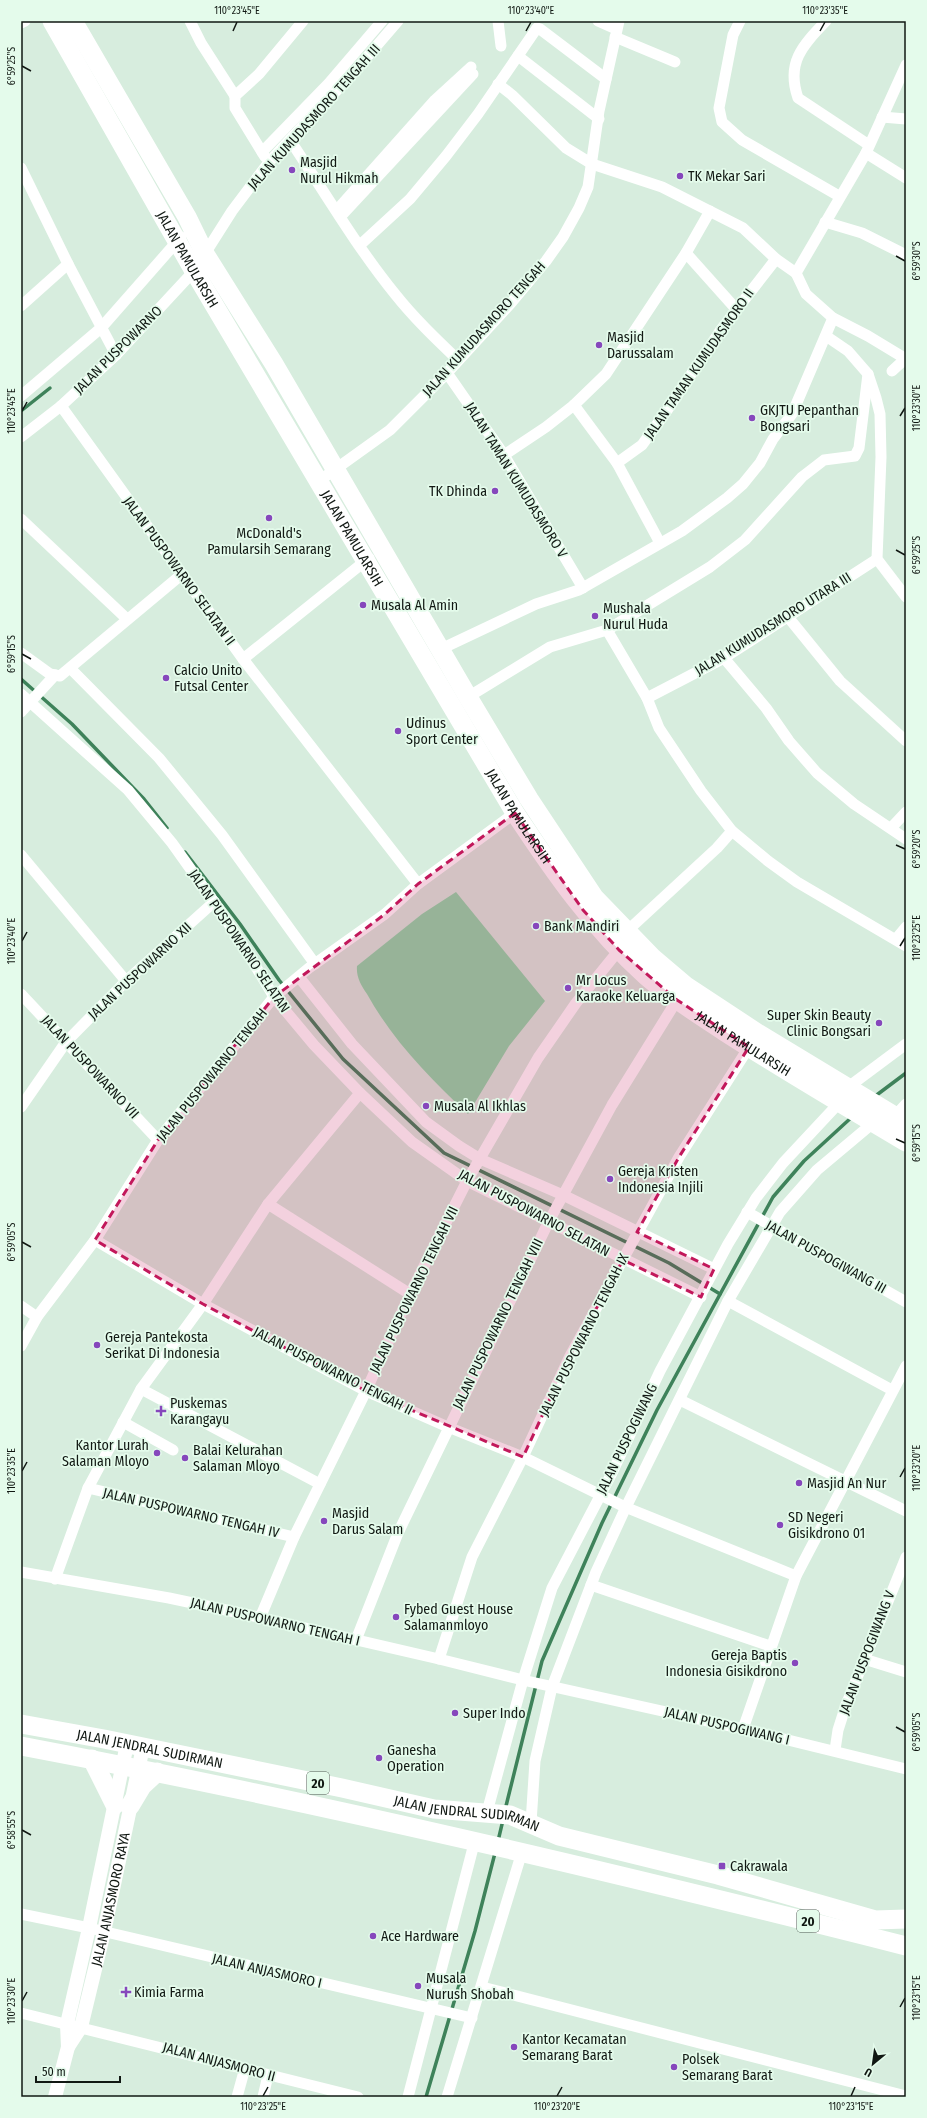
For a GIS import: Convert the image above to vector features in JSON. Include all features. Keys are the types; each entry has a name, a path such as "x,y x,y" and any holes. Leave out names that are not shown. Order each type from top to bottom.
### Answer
{"highway":[{"name":"JALAN PAMULARSIH","path":"52,21 194,272 515,813 552,868 583,910 619,950 646,976 677,1000 736,1029 846,1097 871,1122 906,1142"},
{"name":"JALAN PAMULARSIH","path":"73,21 192,225 205,254 274,364 529,799 594,897 626,932 653,958 736,1029 749,1047 846,1097 899,1114"},
{"name":"JALAN JENDRAL SUDIRMAN","path":"21,1724 135,1745 449,1812 490,1812 510,1815 528,1821 559,1836 718,1875 875,1920 906,1918"},
{"name":"JALAN JENDRAL SUDIRMAN","path":"21,1746 157,1772 481,1842 711,1896 906,1946"},
{"path":"92,1759 122,1806 157,1772"},
{"name":"20","path":"875,1920 906,1928"}],"street":[{"path":"21,23 25,21"},
{"path":"190,21 205,50 235,96 235,108 262,152 270,162"},
{"path":"235,96 259,74 303,21"},
{"path":"262,152 293,131 329,83 382,21"},
{"name":"JALAN KUMUDASMORO TENGAH III","path":"205,254 232,211 293,131 348,79 398,21"},
{"path":"498,21 501,46"},
{"path":"598,21 617,29 675,62"},
{"path":"740,21 733,35 719,108 722,122 742,140 839,196"},
{"path":"826,21 801,50 792,75 798,98 906,178"},
{"path":"360,245 410,199 446,156 535,30 540,29 606,79"},
{"name":"JALAN KUMUDASMORO TENGAH","path":"319,481 336,471 390,430 447,373 511,303 546,261 563,237 579,208 588,187 598,119 617,29"},
{"path":"369,36 378,45"},
{"path":"518,56 598,119"},
{"path":"796,273 839,196 868,149 906,65"},
{"path":"339,213 430,106 472,71"},
{"path":"498,84 512,95 566,148 592,164 662,187 743,228 776,259 796,273 806,294 833,318 868,336 906,359 892,371"},
{"path":"882,117 906,119"},
{"path":"293,131 339,213 395,294 434,337 458,360"},
{"path":"21,184 22,169"},
{"path":"22,169 68,264 116,355"},
{"path":"504,455 574,406 606,374 686,253 710,210"},
{"path":"825,222 862,233 906,255"},
{"path":"21,396 102,328 192,225"},
{"path":"686,253 736,309"},
{"name":"JALAN PUSPOWARNO","path":"21,437 61,406 116,355 194,272 205,254"},
{"name":"JALAN TAMAN KUMUDASMORO II","path":"617,463 642,445 668,410 736,309 776,259"},
{"path":"21,306 68,264"},
{"path":"441,649 536,604 583,588 682,531 727,498 743,484 760,463 773,440 792,414 833,318"},
{"path":"826,336 848,350 868,374 876,398 880,414 881,457 877,559 906,597"},
{"name":"JALAN TAMAN KUMUDASMORO V","path":"447,373 504,455 583,588"},
{"path":"468,696 550,647 607,630 710,567 745,540 802,477 824,460 856,456 860,448 868,374"},
{"name":"JALAN PUSPOWARNO SELATAN II","path":"61,406 181,575 243,658 418,884"},
{"path":"574,406 617,463 660,543"},
{"path":"21,519 127,618"},
{"path":"243,658 383,548"},
{"name":"JALAN KUMUDASMORO UTARA III","path":"647,698 724,658 877,559"},
{"path":"21,712 53,678 60,676 71,668 127,618 181,575"},
{"path":"788,617 840,681 906,741"},
{"path":"607,630 647,698 659,728 701,791 732,832 768,861 798,882 906,946"},
{"path":"21,653 53,678"},
{"path":"724,658 766,708 789,741 817,773 854,804 906,839"},
{"path":"71,668 159,758 222,835 315,964"},
{"name":"JALAN PUSPOWARNO SELATAN","path":"21,694 33,700 128,790 172,843 214,902 276,996 314,1045 360,1093 412,1142 468,1180 702,1295"},
{"path":"891,828 906,812"},
{"name":"JALAN PUSPOWARNO TENGAH","path":"21,1346 37,1317 95,1240 158,1140 276,996 315,964 385,914 418,884 515,813"},
{"path":"626,932 717,848 732,832"},
{"path":"21,855 126,981"},
{"name":"JALAN PUSPOWARNO XII","path":"21,1107 66,1042 126,981 214,902"},
{"path":"896,939 906,927"},
{"name":"JALAN PUSPOWARNO TENGAH VII","path":"260,1618 294,1537 366,1391 410,1294 468,1180 538,1058 576,1004 619,950"},
{"name":"JALAN PUSPOWARNO SELATAN","path":"297,978 352,1044 426,1122 459,1146 479,1160 563,1197 714,1271"},
{"name":"JALAN PUSPOWARNO VII","path":"21,994 158,1140"},
{"name":"JALAN PUSPOWARNO TENGAH VIII","path":"356,1640 366,1611 398,1533 448,1427 550,1220 612,1105 677,1000"},
{"name":"JALAN PUSPOGIWANG","path":"490,1812 525,1681 552,1588 603,1496 660,1371 714,1271 750,1214 756,1198 783,1163 846,1097 906,1044"},
{"name":"JALAN PUSPOWARNO TENGAH IX","path":"439,1659 472,1557 523,1457 569,1358 679,1157 749,1047"},
{"path":"55,1579 88,1488 141,1389 203,1304 268,1204 360,1093"},
{"name":"JALAN PUSPOGIWANG","path":"528,1821 535,1761 550,1687 591,1585 625,1507 680,1400 728,1301 770,1227 788,1200 812,1175 871,1122"},
{"path":"268,1204 410,1294"},
{"name":"JALAN PUSPOGIWANG III","path":"750,1214 770,1227 906,1302"},
{"name":"JALAN PUSPOWARNO TENGAH II","path":"95,1240 203,1304 366,1391 448,1427 523,1457 625,1507 796,1576"},
{"path":"728,1301 892,1390"},
{"path":"21,1306 37,1317"},
{"path":"743,1728 770,1646 796,1576 846,1482 892,1390 906,1366"},
{"path":"141,1389 320,1484"},
{"path":"680,1400 906,1511"},
{"path":"123,1422 173,1450"},
{"name":"JALAN PUSPOWARNO TENGAH IV","path":"88,1488 294,1537"},
{"name":"JALAN PUSPOGIWANG V","path":"835,1750 840,1724 864,1659 906,1557"},
{"name":"JALAN PUSPOWARNO TENGAH I","path":"21,1572 169,1598 439,1659 525,1681"},
{"path":"591,1585 770,1646"},
{"path":"864,1659 906,1672"},
{"name":"JALAN PUSPOGIWANG I","path":"525,1681 743,1728 906,1769"},
{"name":"JALAN ANJASMORO RAYA","path":"68,2047 81,2027 104,1932 122,1806 135,1745"},
{"name":"JALAN ANJASMORO RAYA","path":"55,2097 68,2047 67,2024 89,1928 122,1806"},
{"path":"408,2097 435,2010 481,1842"},
{"path":"447,2097 469,2018 482,1987 519,1851"},
{"name":"JALAN ANJASMORO I","path":"21,1914 89,1928 469,2018"},
{"path":"482,1987 888,2095 906,2096"},
{"name":"JALAN ANJASMORO II","path":"21,2013 358,2097"},
{"path":"237,2097 245,2068"},
{"path":"263,2097 268,2075"}],"highlighted area":[{"path":"515,813 583,910 619,950 677,1000 749,1047 679,1157 637,1232 714,1269 701,1297 623,1260 569,1358 523,1457 366,1391 203,1304 95,1240 158,1140 274,997 385,914 418,884"}],"green space":[{"path":"456,892 545,1001 509,1046 468,1114 426,1073 388,1028 359,981 357,970 357,966 422,914"}],"waterway":[{"path":"21,411 50,388"},
{"path":"21,679 72,724 144,799 167,828"},
{"path":"185,852 240,924 279,980 343,1059 444,1153 669,1263 720,1294"},
{"path":"874,1097 906,1073"},
{"path":"505,1810 542,1661 602,1523 657,1410 773,1197 804,1161 853,1116"},
{"path":"498,1841 503,1820"},
{"path":"426,2097 475,1931 495,1853"}],"place":[{"name":"Masjid Nurul Hikmah","path":"292,170"},
{"name":"TK Mekar Sari","path":"680,176"},
{"name":"Masjid Darussalam","path":"599,345"},
{"name":"GKJTU Pepanthan Bongsari","path":"752,418"},
{"name":"TK Dhinda","path":"495,491"},
{"name":"McDonald's Pamularsih Semarang","path":"269,518"},
{"name":"Musala Al Amin","path":"363,605"},
{"name":"Mushala Nurul Huda","path":"595,616"},
{"name":"Calcio Unito Futsal Center","path":"166,678"},
{"name":"Udinus Sport Center","path":"398,731"},
{"name":"Bank Mandiri","path":"536,926"},
{"name":"Mr Locus Karaoke Keluarga","path":"568,988"},
{"name":"Super Skin Beauty Clinic Bongsari","path":"879,1023"},
{"name":"Musala Al Ikhlas","path":"426,1106"},
{"name":"Gereja Kristen Indonesia Injili","path":"610,1179"},
{"name":"Gereja Pantekosta Serikat Di Indonesia","path":"97,1345"},
{"name":"Puskemas Karangayu","path":"161,1411"},
{"name":"Kantor Lurah Salaman Mloyo","path":"157,1453"},
{"name":"Balai Kelurahan Salaman Mloyo","path":"185,1458"},
{"name":"Masjid An Nur","path":"799,1483"},
{"name":"Masjid Darus Salam","path":"324,1521"},
{"name":"SD Negeri Gisikdrono 01","path":"780,1525"},
{"name":"Fybed Guest House Salamanmloyo","path":"396,1617"},
{"name":"Gereja Baptis Indonesia Gisikdrono","path":"795,1663"},
{"name":"Super Indo","path":"455,1713"},
{"name":"Ganesha Operation","path":"379,1758"},
{"name":"Cakrawala","path":"722,1866"},
{"name":"Ace Hardware","path":"373,1936"},
{"name":"Musala Nurush Shobah","path":"418,1986"},
{"name":"Kimia Farma","path":"126,1992"},
{"name":"Kantor Kecamatan Semarang Barat","path":"514,2047"},
{"name":"Polsek Semarang Barat","path":"674,2067"}]}
